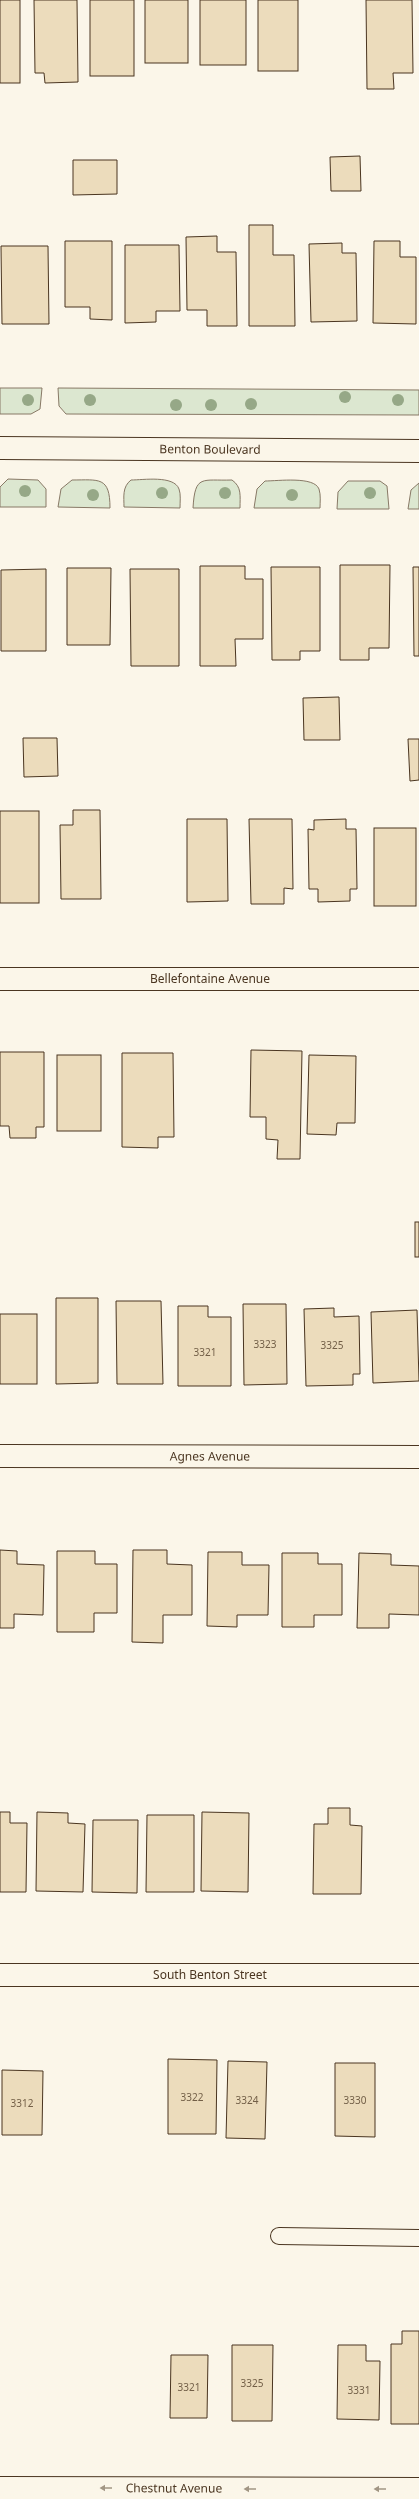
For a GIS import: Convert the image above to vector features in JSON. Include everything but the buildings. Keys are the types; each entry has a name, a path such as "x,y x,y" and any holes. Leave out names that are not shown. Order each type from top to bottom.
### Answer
{"street":[{"name":"Benton Boulevard","path":"0,448 419,451"},
{"name":"Bellefontaine Avenue","path":"0,979 419,979"},
{"name":"Agnes Avenue","path":"0,1456 419,1457"},
{"name":"South Benton Street","path":"0,1975 419,1975"},
{"name":"Chestnut Avenue","path":"0,2488 419,2489"}],"lane":[{"path":"279,2236 419,2238"}],"green space":[{"path":"0,388 42,388 40,409 31,414 0,414"},
{"path":"58,388 419,390 419,415 66,414 59,406"},
{"path":"8,479 38,480 46,489 46,507 0,507 0,487"},
{"path":"158,479 171,482 179,489 180,508 124,507 125,489 131,480"},
{"path":"72,480 96,480 101,482 108,490 110,508 58,507 61,489"},
{"path":"207,480 232,480 239,489 240,508 193,508 194,497 198,484"},
{"path":"295,480 310,482 316,485 320,491 320,508 254,508 257,489 265,481"},
{"path":"348,481 380,481 387,486 389,509 337,509 338,492"},
{"path":"419,483 419,509 408,509 411,490"}]}
